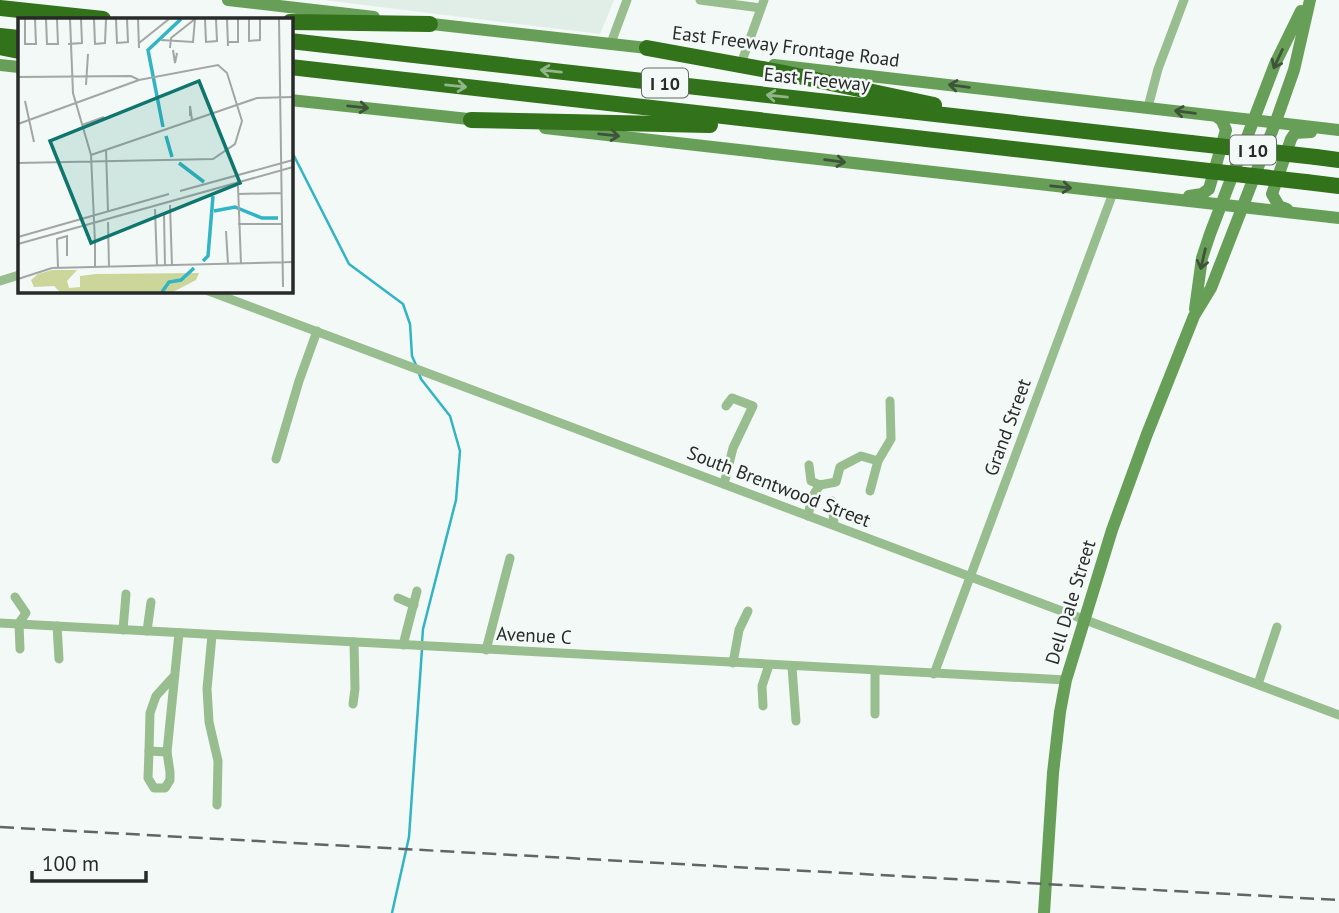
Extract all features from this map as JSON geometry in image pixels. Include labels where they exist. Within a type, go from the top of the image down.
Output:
[{"type":"highway","points":[[0,8],[94,18]]},
{"type":"highway","points":[[292,22],[430,24]]},
{"type":"highway","points":[[0,36],[18,38]]},
{"type":"highway","name":"East Freeway","points":[[292,41],[1339,160]]},
{"type":"highway","points":[[0,47],[18,51]]},
{"type":"highway","points":[[647,48],[1040,125]]},
{"type":"highway","name":"I 10","points":[[292,67],[1339,186]]},
{"type":"highway","points":[[471,120],[708,125],[752,121]]},
{"type":"main road","name":"East Freeway Frontage Road","points":[[228,0],[1276,121],[1339,132]]},
{"type":"main road","name":"Dell Dale Street","points":[[1194,316],[1202,258],[1275,64],[1309,0]]},
{"type":"main road","name":"Dell Dale Street","points":[[1044,913],[1053,773],[1066,680],[1112,530],[1194,316],[1211,288],[1276,121],[1294,70],[1309,0]]},
{"type":"main road","points":[[0,65],[18,67]]},
{"type":"main road","points":[[292,100],[1339,218]]},
{"type":"main road","points":[[1133,194],[1147,191],[1193,196],[1209,189],[1226,130],[1216,116]]},
{"type":"main road","points":[[1299,213],[1279,206],[1272,194],[1291,139],[1295,133],[1303,131],[1339,132]]},
{"type":"street","points":[[611,43],[627,0]]},
{"type":"street","points":[[700,0],[763,4],[742,61]]},
{"type":"street","points":[[1148,107],[1158,69],[1184,0]]},
{"type":"street","name":"Grand Street","points":[[934,674],[1113,192]]},
{"type":"street","points":[[0,281],[18,275]]},
{"type":"street","name":"South Brentwood Street","points":[[211,292],[1339,715]]},
{"type":"street","points":[[276,459],[317,331]]},
{"type":"street","points":[[724,484],[733,448],[753,406],[732,398],[726,405]]},
{"type":"street","points":[[870,491],[877,461],[891,439],[890,401]]},
{"type":"street","points":[[809,465],[811,481],[820,485],[836,482],[840,467],[860,456],[877,461]]},
{"type":"street","points":[[808,516],[812,497],[820,485]]},
{"type":"street","points":[[832,501],[834,525]]},
{"type":"street","points":[[486,650],[510,558]]},
{"type":"street","points":[[403,645],[417,591]]},
{"type":"street","points":[[123,630],[126,594]]},
{"type":"street","points":[[15,597],[26,613],[19,625],[20,649]]},
{"type":"street","points":[[398,598],[414,605]]},
{"type":"street","points":[[147,631],[151,602]]},
{"type":"street","points":[[733,663],[739,630],[748,611]]},
{"type":"street","name":"Avenue C","points":[[0,623],[1066,680]]},
{"type":"street","points":[[57,626],[59,659]]},
{"type":"street","points":[[1258,684],[1278,627]]},
{"type":"street","points":[[175,675],[156,696],[150,713],[150,783],[154,788],[165,788],[170,780],[167,752],[175,675],[179,633]]},
{"type":"street","points":[[212,635],[207,689],[209,722],[218,761],[217,805]]},
{"type":"street","points":[[352,704],[355,690],[354,642]]},
{"type":"street","points":[[763,706],[762,686],[769,665]]},
{"type":"street","points":[[792,667],[796,721]]},
{"type":"street","points":[[875,671],[875,714]]},
{"type":"street","points":[[149,751],[167,752]]},
{"type":"shaded area","points":[[324,0],[614,0],[600,34]]},
{"type":"waterway","points":[[292,152],[349,264],[403,304],[410,324],[412,356],[416,365]]},
{"type":"waterway","points":[[418,371],[421,379],[450,416],[460,451],[456,500],[423,629],[422,643]]},
{"type":"waterway","points":[[392,913],[409,837],[422,649]]},
{"type":"railway","points":[[0,827],[1339,900]]}]
